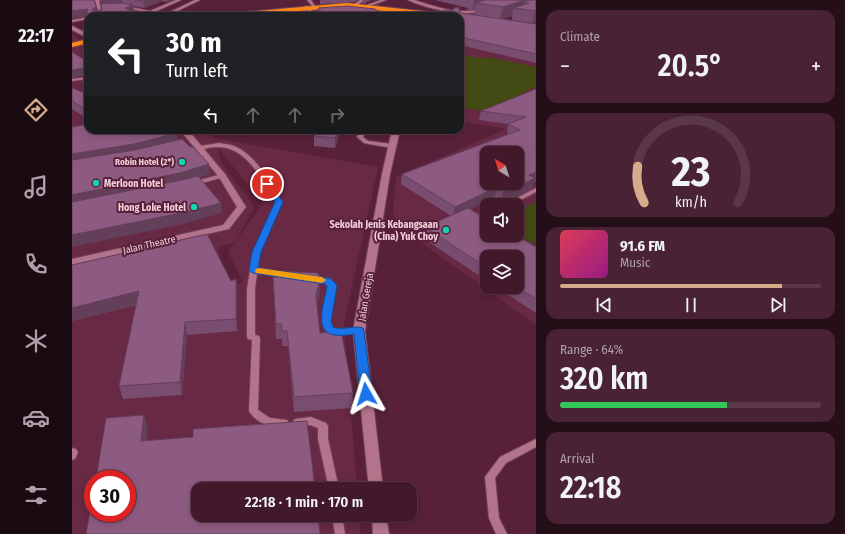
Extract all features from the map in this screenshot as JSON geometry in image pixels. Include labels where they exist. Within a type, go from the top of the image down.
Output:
[{"type":"highway","points":[[258,12],[315,6],[366,6],[416,12]]},
{"type":"highway","points":[[72,45],[84,43]]},
{"type":"street","points":[[72,28],[84,34]]},
{"type":"street","points":[[187,134],[194,145],[222,176]]},
{"type":"street","name":"Jalan Gereja","points":[[375,482],[359,331],[395,134]]},
{"type":"street","name":"Jalan Theatre","points":[[72,262],[226,227],[242,206],[222,176]]},
{"type":"street","points":[[380,522],[381,534]]},
{"type":"lane","points":[[97,0],[100,12]]},
{"type":"lane","points":[[123,6],[151,12],[178,0]]},
{"type":"lane","points":[[176,12],[198,0]]},
{"type":"lane","points":[[309,0],[315,6]]},
{"type":"lane","points":[[354,6],[362,0]]},
{"type":"lane","points":[[366,6],[384,0]]},
{"type":"lane","points":[[410,0],[460,12]]},
{"type":"lane","points":[[425,0],[457,12]]},
{"type":"lane","points":[[303,7],[307,12]]},
{"type":"lane","points":[[303,7],[310,12]]},
{"type":"lane","points":[[99,9],[107,8]]},
{"type":"lane","points":[[470,17],[485,9]]},
{"type":"lane","points":[[72,22],[84,19]]},
{"type":"lane","points":[[72,80],[84,78]]},
{"type":"lane","points":[[362,134],[360,138],[366,142],[392,146]]},
{"type":"lane","points":[[194,145],[228,146],[242,154],[253,162],[279,202],[257,252],[253,270],[251,288],[251,337],[256,338],[253,411],[262,420],[277,424],[311,421],[323,426],[323,439],[332,482]]},
{"type":"lane","points":[[190,185],[222,176]]},
{"type":"lane","points":[[520,198],[536,190]]},
{"type":"lane","points":[[253,270],[291,276]]},
{"type":"lane","points":[[306,278],[328,281],[332,286],[326,321],[329,329],[335,332],[359,331]]},
{"type":"lane","points":[[502,534],[494,518],[490,477],[502,460],[536,443]]},
{"type":"lane","points":[[338,522],[340,534]]},
{"type":"shaded area","name":"Sekolah Jenis Kebangsaan (Cina) Yuk Choy","points":[[536,32],[536,325],[493,294],[524,294],[524,250],[480,250],[480,285],[412,236],[398,224],[393,212],[396,177],[506,129],[464,122],[464,33]]},
{"type":"shaded area","points":[[72,34],[84,42],[84,134],[210,134],[214,138],[378,167],[344,324],[356,482],[191,482],[191,522],[359,522],[360,534],[72,534]],"holes":[[[217,147],[263,203],[228,252],[243,282],[227,287],[218,247],[234,243],[255,207],[222,164]]]},
{"type":"green space","points":[[464,54],[472,57],[492,58],[536,67],[536,86],[490,111],[464,108]]},
{"type":"green space","points":[[536,202],[536,245],[524,238],[524,208]]},
{"type":"building","points":[[72,0],[94,0],[96,6],[92,10],[102,10],[101,4],[122,3],[133,5],[125,8],[134,12],[87,12],[88,9],[72,11]]},
{"type":"building","points":[[485,0],[525,0],[503,7],[476,3]]},
{"type":"building","points":[[525,0],[536,0],[536,11],[514,8],[529,3]]},
{"type":"building","points":[[347,6],[375,9],[379,12],[322,12],[318,8]]},
{"type":"building","points":[[460,7],[458,8],[460,12],[439,12],[453,10],[454,8]]},
{"type":"building","points":[[464,13],[536,24],[536,54],[464,38]]},
{"type":"building","points":[[72,52],[84,60],[84,68],[72,70]]},
{"type":"building","points":[[72,88],[84,92],[84,108],[72,101]]},
{"type":"building","points":[[536,89],[536,172],[529,175],[535,178],[524,184],[524,146],[480,146],[480,190],[491,190],[455,207],[402,174],[520,130],[508,124],[526,117],[481,111]]},
{"type":"building","points":[[84,125],[84,134],[173,134],[134,144],[72,154],[72,127]]},
{"type":"building","points":[[315,134],[336,134],[335,138],[314,136]]},
{"type":"building","points":[[182,139],[189,146],[193,147],[209,164],[180,173],[72,195],[72,160],[135,150]]},
{"type":"building","points":[[198,176],[221,203],[181,213],[72,235],[72,202]]},
{"type":"building","points":[[468,208],[480,215],[480,242],[524,242],[524,240],[536,247],[536,299],[524,291],[524,250],[480,250],[480,263],[425,227]]},
{"type":"building","points":[[207,234],[231,281],[236,279],[236,319],[185,322],[180,382],[119,386],[139,291],[72,308],[72,265]]},
{"type":"building","points":[[278,271],[318,273],[320,279],[316,296],[320,333],[341,331],[353,393],[294,397],[287,331],[282,331],[282,324],[276,324],[273,277],[278,277]]},
{"type":"building","points":[[144,415],[141,441],[193,437],[193,429],[307,421],[314,482],[191,482],[191,522],[319,522],[320,534],[86,534],[88,522],[136,522],[136,470],[97,470],[106,418]]},
{"type":"slow traffic","points":[[259,271],[322,280]]},
{"type":"place","name":"Robin Hotel (2*)","points":[[182,162]]},
{"type":"place","name":"Merloon Hotel","points":[[96,183]]},
{"type":"place","name":"Hong Loke Hotel","points":[[194,207]]},
{"type":"place","name":"Sekolah Jenis Kebangsaan (Cina) Yuk Choy","points":[[446,230]]},
{"type":"route","points":[[267,184],[279,202],[257,252],[253,270],[328,281],[332,286],[326,321],[329,329],[335,332],[359,331],[366,394]]}]
